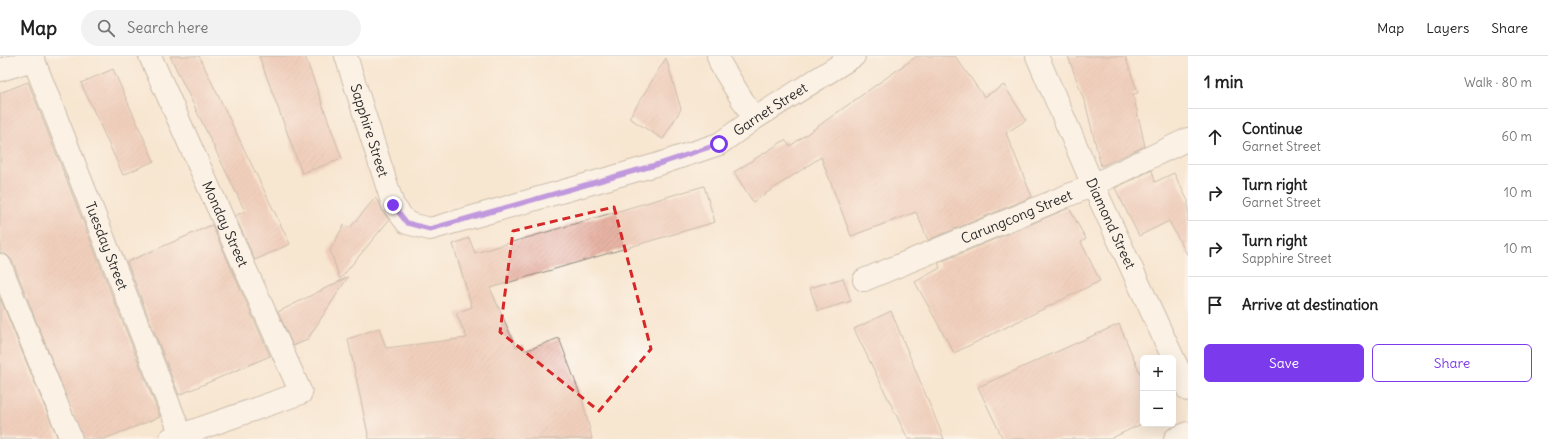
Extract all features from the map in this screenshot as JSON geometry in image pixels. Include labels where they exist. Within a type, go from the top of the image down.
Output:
[{"type":"street","name":"Monday Street","points":[[150,56],[301,393],[221,431]]},
{"type":"street","name":"Sapphire Street","points":[[346,56],[393,205],[407,223]]},
{"type":"street","name":"Garnet Street","points":[[407,223],[430,229],[659,164],[719,144],[754,119],[854,56]]},
{"type":"street","name":"Diamond Street","points":[[1037,56],[1093,185],[1188,390]]},
{"type":"street","points":[[0,70],[32,58]]},
{"type":"street","name":"Tuesday Street","points":[[32,58],[175,437]]},
{"type":"street","points":[[722,59],[754,119]]},
{"type":"street","name":"Carungcong Street","points":[[864,280],[1093,185],[1188,139]]},
{"type":"street","points":[[0,265],[71,439]]},
{"type":"street","points":[[175,437],[221,431]]},
{"type":"street","points":[[1175,439],[1188,433]]},
{"type":"highlighted area","points":[[614,207],[651,349],[599,411],[500,332],[513,231]]},
{"type":"building","points":[[170,56],[199,56],[290,244],[255,260],[235,216],[245,211]]},
{"type":"building","points":[[259,56],[305,56],[342,159],[302,173]]},
{"type":"building","points":[[917,56],[955,56],[984,97],[1004,85],[1026,120],[1006,133],[1032,197],[928,240],[916,212],[851,236],[821,157],[753,202],[734,172],[785,140],[790,146]]},
{"type":"building","points":[[1068,56],[1125,56],[1138,93],[1133,94],[1145,146],[1101,166],[1086,106]]},
{"type":"building","points":[[666,58],[681,109],[663,139],[629,118]]},
{"type":"building","points":[[113,69],[154,161],[123,175],[81,83]]},
{"type":"building","points":[[28,82],[160,417],[104,439],[83,439],[12,260],[7,255],[0,253],[0,93]]},
{"type":"building","points":[[1152,170],[1155,182],[1174,173],[1188,201],[1188,256],[1169,221],[1139,236],[1115,188]]},
{"type":"building","points":[[704,186],[715,222],[490,288],[516,347],[523,345],[525,351],[559,338],[583,402],[592,439],[369,439],[348,339],[379,328],[386,348],[467,338],[456,313],[472,307],[453,244],[469,238],[475,253]]},
{"type":"building","points":[[375,198],[379,202],[383,212],[389,220],[340,279],[330,250],[344,225],[350,228]]},
{"type":"building","points":[[1069,208],[1086,239],[1081,242],[1100,281],[954,353],[915,282],[940,268],[938,263]]},
{"type":"building","points":[[212,225],[270,356],[179,395],[127,262]]},
{"type":"building","points":[[348,277],[307,340],[293,346],[278,312]]},
{"type":"building","points":[[843,278],[851,301],[818,311],[810,288]]},
{"type":"building","points":[[0,298],[58,439],[0,439]]},
{"type":"building","points":[[891,311],[944,439],[908,439],[854,329]]},
{"type":"building","points":[[1119,324],[1140,373],[1140,424],[1110,439],[1003,439],[978,387]]},
{"type":"route","points":[[393,205],[407,223],[430,229],[659,164],[719,144]]}]
